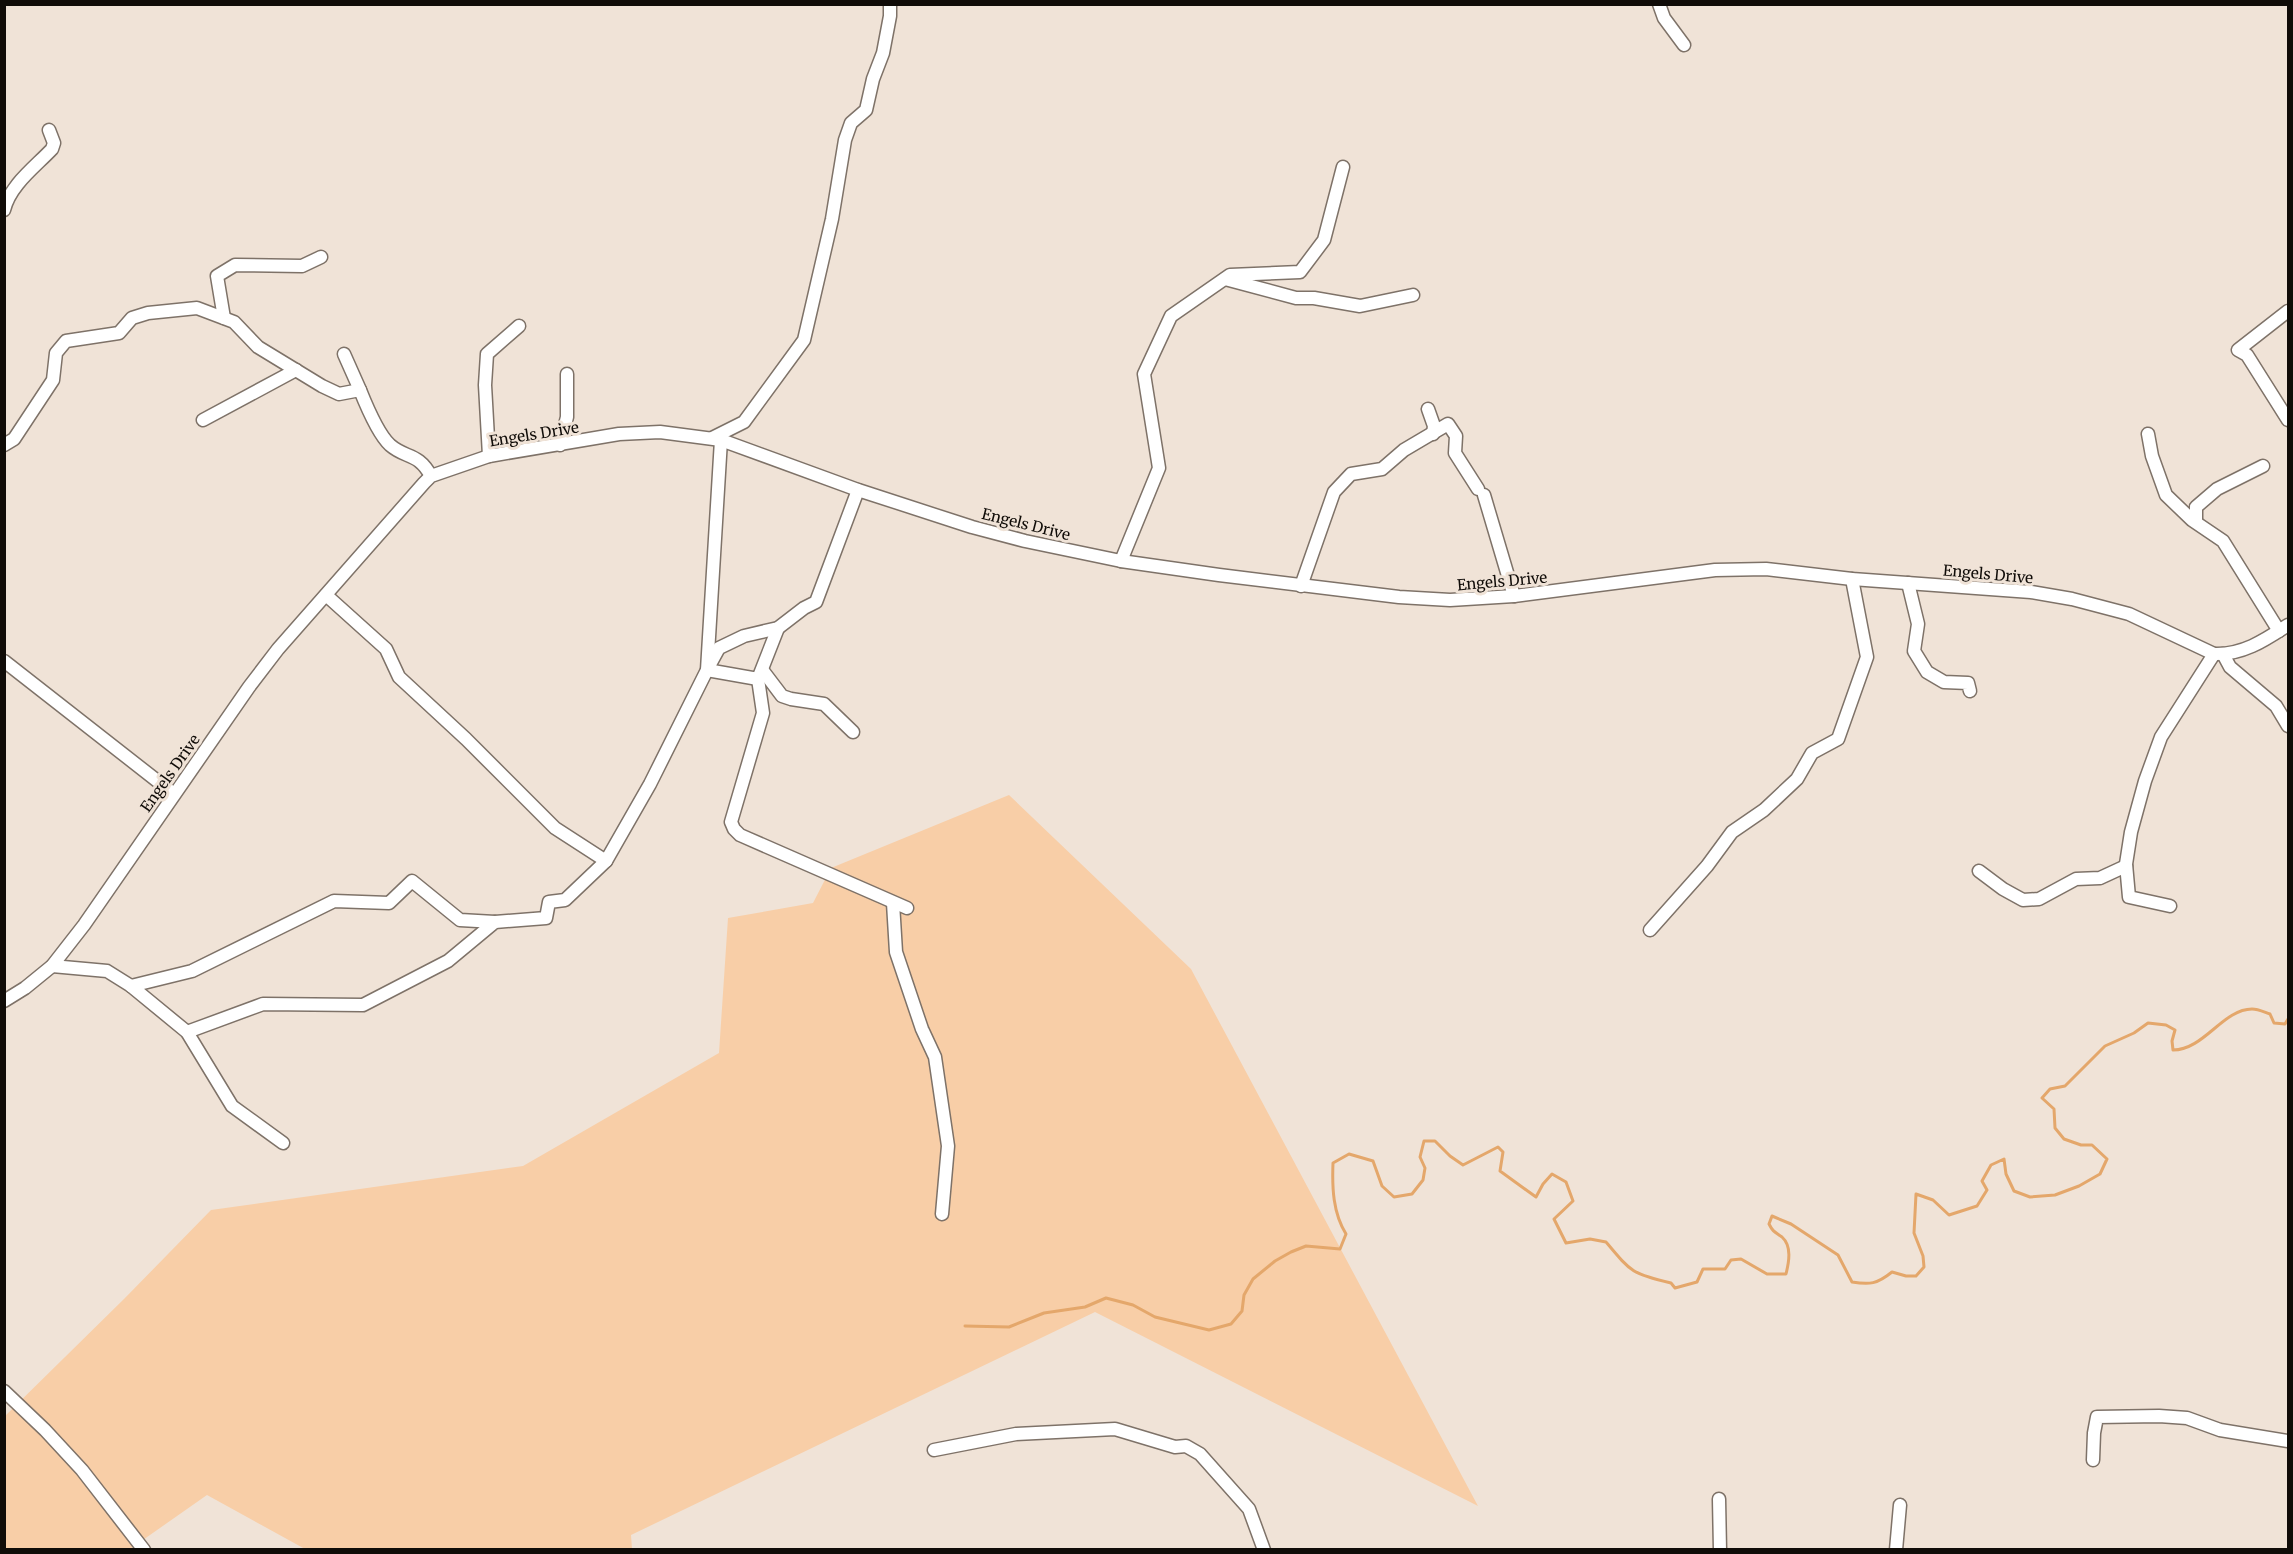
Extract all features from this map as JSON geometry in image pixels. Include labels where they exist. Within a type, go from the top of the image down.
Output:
[{"type":"street","points":[[707,670],[716,439],[744,422],[804,340],[832,219],[845,140],[851,123],[866,110],[873,79],[883,52],[890,4]]},
{"type":"street","points":[[1659,4],[1664,18],[1684,45]]},
{"type":"street","points":[[4,210],[16,186],[52,149],[54,142],[49,130]]},
{"type":"street","points":[[1121,561],[1159,468],[1143,374],[1171,316],[1230,275],[1300,272],[1324,240],[1343,167]]},
{"type":"street","points":[[224,318],[217,276],[235,266],[272,267],[285,264],[302,266],[321,256]]},
{"type":"street","points":[[1224,279],[1296,298],[1314,298],[1360,306],[1413,295]]},
{"type":"street","points":[[4,445],[14,439],[53,380],[56,353],[66,340],[119,333],[132,318],[148,313],[197,308],[234,322],[258,347],[339,394],[360,390]]},
{"type":"street","points":[[2289,311],[2238,350],[2247,355],[2289,420]]},
{"type":"street","points":[[489,456],[485,385],[487,354],[519,326]]},
{"type":"street","points":[[344,354],[368,411],[390,445],[416,457],[426,466],[431,476]]},
{"type":"street","points":[[202,420],[296,370]]},
{"type":"street","points":[[560,446],[567,417],[567,374]]},
{"type":"street","points":[[1428,409],[1434,426],[1433,434]]},
{"type":"street","points":[[1301,586],[1334,492],[1351,474],[1382,469],[1404,450],[1448,424],[1456,436],[1455,453],[1481,492],[1496,530],[1514,596]]},
{"type":"street","name":"Engels Drive","points":[[4,1001],[25,988],[52,966],[84,925],[249,687],[431,476],[489,456],[560,446],[619,434],[660,432],[716,439],[858,490],[972,527],[1025,541],[1121,561],[1301,586],[1450,600],[1514,596],[1715,570],[1766,569],[1852,579],[2031,592],[2072,599],[2129,614],[2218,654]]},
{"type":"street","points":[[2148,435],[2152,456],[2166,495],[2196,522],[2223,541],[2284,628],[2264,641],[2243,650],[2218,654],[2161,737],[2131,832],[2126,866],[2129,897],[2170,906]]},
{"type":"street","points":[[2196,522],[2196,507],[2217,489],[2263,466]]},
{"type":"street","points":[[131,986],[192,971],[334,901],[389,903],[412,881],[460,920],[495,922],[546,918],[549,902],[565,900],[606,861],[650,784],[719,648],[744,636],[778,628],[804,608],[816,602],[858,490]]},
{"type":"street","points":[[1650,930],[1707,866],[1732,832],[1764,810],[1797,779],[1812,753],[1838,739],[1867,657],[1852,579]]},
{"type":"street","points":[[1908,583],[1918,624],[1914,651],[1927,672],[1944,682],[1968,683],[1970,691]]},
{"type":"street","points":[[326,595],[386,649],[399,677],[466,739],[555,828],[606,861]]},
{"type":"street","points":[[778,628],[761,675],[763,713],[731,822],[734,829],[740,835],[907,908]]},
{"type":"street","points":[[2218,654],[2230,668],[2276,706],[2289,726]]},
{"type":"street","points":[[4,661],[174,794]]},
{"type":"street","points":[[707,670],[761,675],[782,696],[824,704],[854,732]]},
{"type":"street","points":[[1979,871],[2003,889],[2023,900],[2039,899],[2076,879],[2100,878],[2126,866]]},
{"type":"street","points":[[893,903],[896,952],[922,1029],[935,1057],[948,1146],[942,1214]]},
{"type":"street","points":[[187,1032],[263,1004],[363,1005],[448,961],[495,922]]},
{"type":"street","points":[[52,966],[107,971],[131,986],[187,1032],[232,1106],[284,1143]]},
{"type":"street","points":[[4,1391],[82,1470],[144,1550]]},
{"type":"street","points":[[2093,1460],[2097,1417],[2187,1418],[2220,1430],[2289,1441]]},
{"type":"street","points":[[934,1450],[1016,1434],[1115,1429],[1175,1447],[1186,1446],[1200,1454],[1249,1509],[1264,1550]]},
{"type":"street","points":[[1719,1499],[1720,1550]]},
{"type":"street","points":[[1896,1550],[1900,1505]]},
{"type":"shaded area","points":[[1009,795],[1191,969],[1478,1506],[1095,1312],[631,1535],[632,1549],[305,1549],[207,1495],[130,1549],[5,1550],[5,1416],[211,1210],[523,1166],[719,1053],[728,918],[813,903],[831,868]]},
{"type":"waterway","points":[[965,1326],[1009,1327],[1044,1313],[1085,1307],[1106,1298],[1133,1305],[1155,1317],[1209,1330],[1231,1324],[1242,1311],[1244,1295],[1253,1279],[1275,1261],[1306,1246],[1340,1249],[1346,1234],[1338,1218],[1334,1200],[1333,1163],[1349,1154],[1373,1161],[1382,1186],[1394,1197],[1412,1194],[1423,1180],[1425,1168],[1420,1157],[1424,1141],[1435,1141],[1463,1165],[1498,1147],[1503,1152],[1500,1171],[1536,1197],[1552,1174],[1566,1182],[1573,1201],[1554,1219],[1566,1243],[1590,1239],[1606,1242],[1627,1266],[1640,1274],[1671,1283],[1675,1288],[1697,1282],[1703,1269],[1725,1269],[1731,1260],[1741,1259],[1767,1274],[1786,1274],[1788,1249],[1782,1237],[1769,1224],[1772,1216],[1791,1224],[1838,1255],[1852,1282],[1873,1283],[1892,1272],[1916,1276],[1924,1267],[1923,1256],[1914,1233],[1916,1194],[1933,1200],[1949,1215],[1977,1206],[1987,1190],[1982,1181],[1991,1165],[2004,1159],[2006,1174],[2014,1191],[2030,1197],[2055,1195],[2079,1186],[2100,1174],[2107,1159],[2092,1145],[2081,1145],[2064,1139],[2055,1128],[2054,1109],[2042,1098],[2050,1089],[2065,1086],[2105,1046],[2134,1033],[2148,1023],[2166,1025],[2175,1030],[2172,1041],[2173,1050],[2194,1044],[2232,1015],[2242,1011],[2254,1009],[2270,1014],[2274,1023],[2285,1024],[2288,1019]]}]
